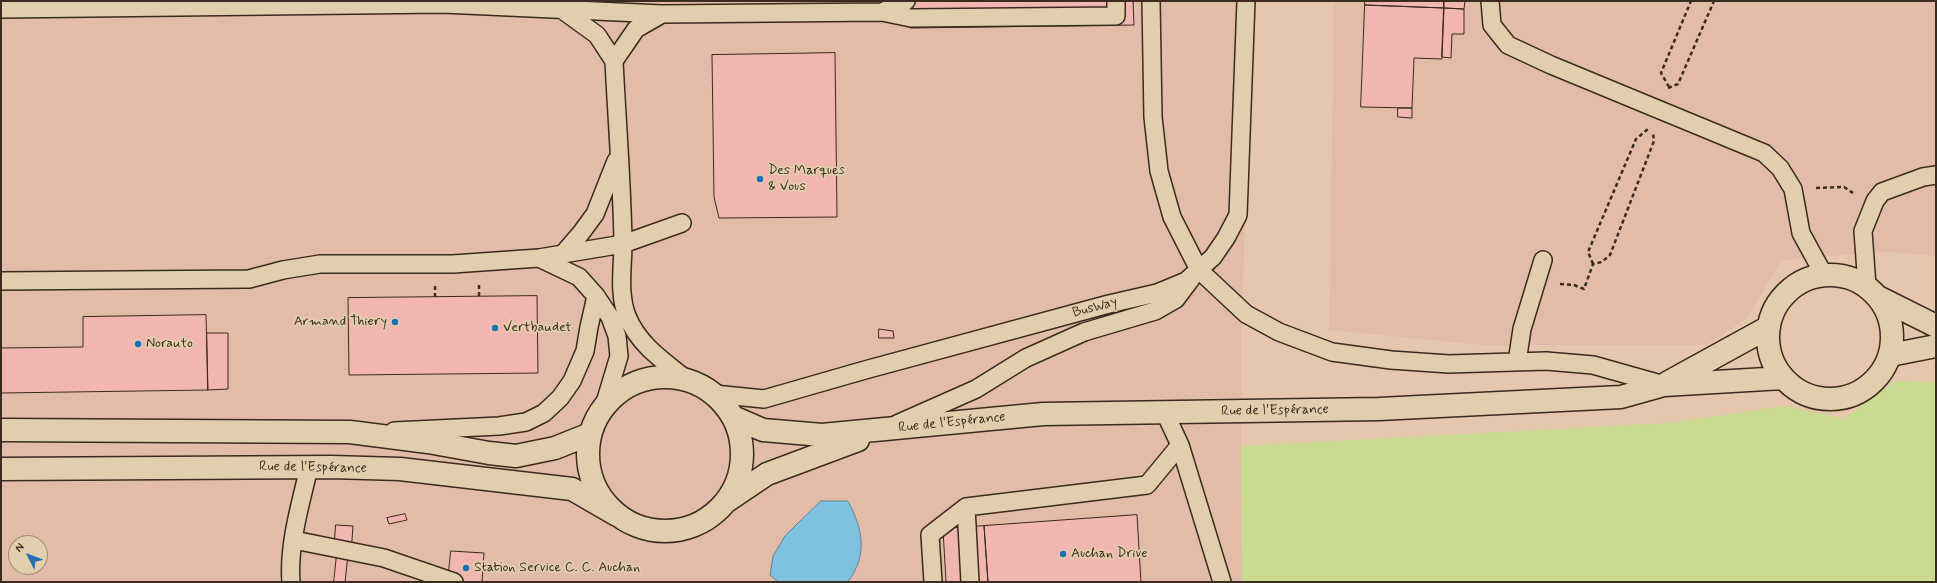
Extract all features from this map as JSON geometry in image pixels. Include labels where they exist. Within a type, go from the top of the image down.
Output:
[{"type":"street","points":[[1873,292],[1890,319],[1892,337],[1890,355],[1882,372],[1869,386],[1853,395],[1846,397],[1834,399],[1815,398],[1798,390],[1783,378],[1773,363],[1768,345],[1769,327],[1776,307],[1788,292],[1805,280],[1824,275],[1839,275],[1854,279],[1873,292],[1936,326]]},
{"type":"street","name":"Rue de l'Espérance","points":[[1664,385],[1769,327]]},
{"type":"street","points":[[1890,355],[1936,346]]},
{"type":"street","points":[[617,515],[597,493],[588,464],[590,434],[604,406],[627,386],[656,377],[686,379],[714,394],[733,417],[742,446],[739,475],[726,502]]},
{"type":"street","name":"Rue de l'Espérance","points":[[733,417],[763,430],[822,435],[1043,414],[1379,409],[1621,397],[1664,385],[1783,378]]},
{"type":"street","points":[[1,430],[350,432],[428,442],[489,453],[516,456],[555,448],[590,434]]},
{"type":"street","name":"Rue de l'Espérance","points":[[1,469],[309,467],[400,469],[572,489],[617,515],[651,531],[678,531],[703,522],[726,502],[767,474],[885,430]]},
{"type":"lane","points":[[882,12],[906,1]]},
{"type":"lane","points":[[1,9],[443,4],[662,14],[882,12],[911,18],[1116,16],[1116,1]]},
{"type":"lane","points":[[1151,1],[1152,117],[1159,171],[1172,218],[1199,270],[1246,314],[1279,332],[1332,352],[1391,360],[1427,362],[1546,361],[1593,366],[1664,385]]},
{"type":"lane","name":"BusWay","points":[[714,394],[764,400],[865,370],[1109,304],[1157,293],[1186,282],[1217,251],[1226,238],[1238,215],[1246,1]]},
{"type":"lane","points":[[1490,1],[1492,24],[1508,45],[1764,153],[1780,168],[1793,189],[1801,234],[1824,275]]},
{"type":"lane","points":[[561,9],[597,35],[614,61],[623,244],[622,287],[626,314],[637,335],[655,355],[686,379]]},
{"type":"lane","points":[[614,61],[636,29],[662,14]]},
{"type":"lane","points":[[562,255],[595,214],[619,152]]},
{"type":"lane","points":[[1873,292],[1864,231],[1875,201],[1882,192],[1923,177],[1936,175]]},
{"type":"lane","points":[[1,281],[249,279],[283,270],[320,264],[453,264],[539,258],[623,244],[682,223]]},
{"type":"lane","points":[[539,258],[579,277],[596,296],[610,317],[617,336],[619,356],[604,406]]},
{"type":"lane","points":[[1516,362],[1522,329],[1543,260]]},
{"type":"lane","points":[[885,430],[976,389],[1026,358],[1084,332],[1155,311],[1176,299],[1199,270]]},
{"type":"lane","points":[[350,432],[499,426],[526,422],[544,413],[560,398],[572,381],[586,352],[589,327],[596,296]]},
{"type":"lane","points":[[1165,413],[1180,445],[1222,582]]},
{"type":"lane","points":[[933,582],[930,535],[966,507],[1146,485],[1180,445]]},
{"type":"lane","points":[[291,582],[290,573],[294,540],[309,467]]},
{"type":"lane","points":[[966,507],[970,582]]},
{"type":"lane","points":[[294,540],[384,558],[454,582]]},
{"type":"path","points":[[1669,87],[1661,73],[1690,1]]},
{"type":"path","points":[[1669,87],[1678,84],[1714,1]]},
{"type":"path","points":[[1660,110],[1669,87]]},
{"type":"path","points":[[1531,298],[1542,301],[1547,291],[1556,284],[1574,285],[1584,289],[1593,264],[1588,252],[1636,139],[1651,126],[1654,141],[1610,255],[1602,262],[1593,264]]},
{"type":"path","points":[[1793,189],[1844,187],[1854,193],[1875,201]]},
{"type":"shaded area","points":[[1,1],[1252,1],[1241,351],[1242,582],[1,582]]},
{"type":"shaded area","points":[[1334,1],[1936,1],[1936,256],[1887,252],[1782,260],[1746,319],[1707,345],[1481,345],[1329,330]]},
{"type":"green space","points":[[1896,381],[1936,382],[1936,582],[1242,582],[1241,446],[1669,423],[1785,406],[1844,419]]},
{"type":"water","points":[[821,501],[848,501],[857,522],[861,542],[859,562],[854,572],[848,582],[778,582],[770,575],[773,556],[785,536]]},
{"type":"building","points":[[910,1],[1133,1],[1134,25],[911,28]]},
{"type":"building","points":[[1365,1],[1444,1],[1444,8],[1365,5]]},
{"type":"building","points":[[1444,1],[1465,1],[1464,9],[1444,8]]},
{"type":"building","points":[[1365,5],[1444,8],[1442,59],[1414,58],[1412,108],[1361,107]]},
{"type":"building","points":[[1444,8],[1464,9],[1464,34],[1452,34],[1451,58],[1442,57]]},
{"type":"building","points":[[835,53],[837,217],[719,218],[714,197],[712,55]]},
{"type":"building","points":[[1398,108],[1412,108],[1412,118],[1398,117]]},
{"type":"building","points":[[537,296],[538,373],[349,375],[348,298]]},
{"type":"building","points":[[206,315],[208,390],[1,393],[1,348],[83,347],[83,317]]},
{"type":"building","points":[[879,329],[893,331],[894,338],[879,338]]},
{"type":"building","points":[[207,333],[228,333],[228,389],[208,390]]},
{"type":"building","points":[[405,514],[407,520],[389,524],[387,518]]},
{"type":"building","name":"Auchan Drive","points":[[1137,515],[1141,582],[988,582],[984,526]]},
{"type":"building","points":[[336,525],[353,526],[351,554],[334,552]]},
{"type":"building","points":[[984,526],[988,582],[946,582],[943,529]]},
{"type":"building","name":"Station Service C. C. Auchan","points":[[451,551],[484,553],[482,582],[448,582]]},
{"type":"building","points":[[337,554],[348,555],[345,582],[334,582]]},
{"type":"place","name":"Des Marques & Vous","points":[[760,179]]},
{"type":"place","name":"Armand Thiery","points":[[395,322]]},
{"type":"place","name":"Vertbaudet","points":[[495,328]]},
{"type":"place","name":"Norauto","points":[[138,344]]},
{"type":"place","name":"Auchan Drive","points":[[1063,554]]},
{"type":"place","name":"Station Service C. C. Auchan","points":[[466,568]]}]
